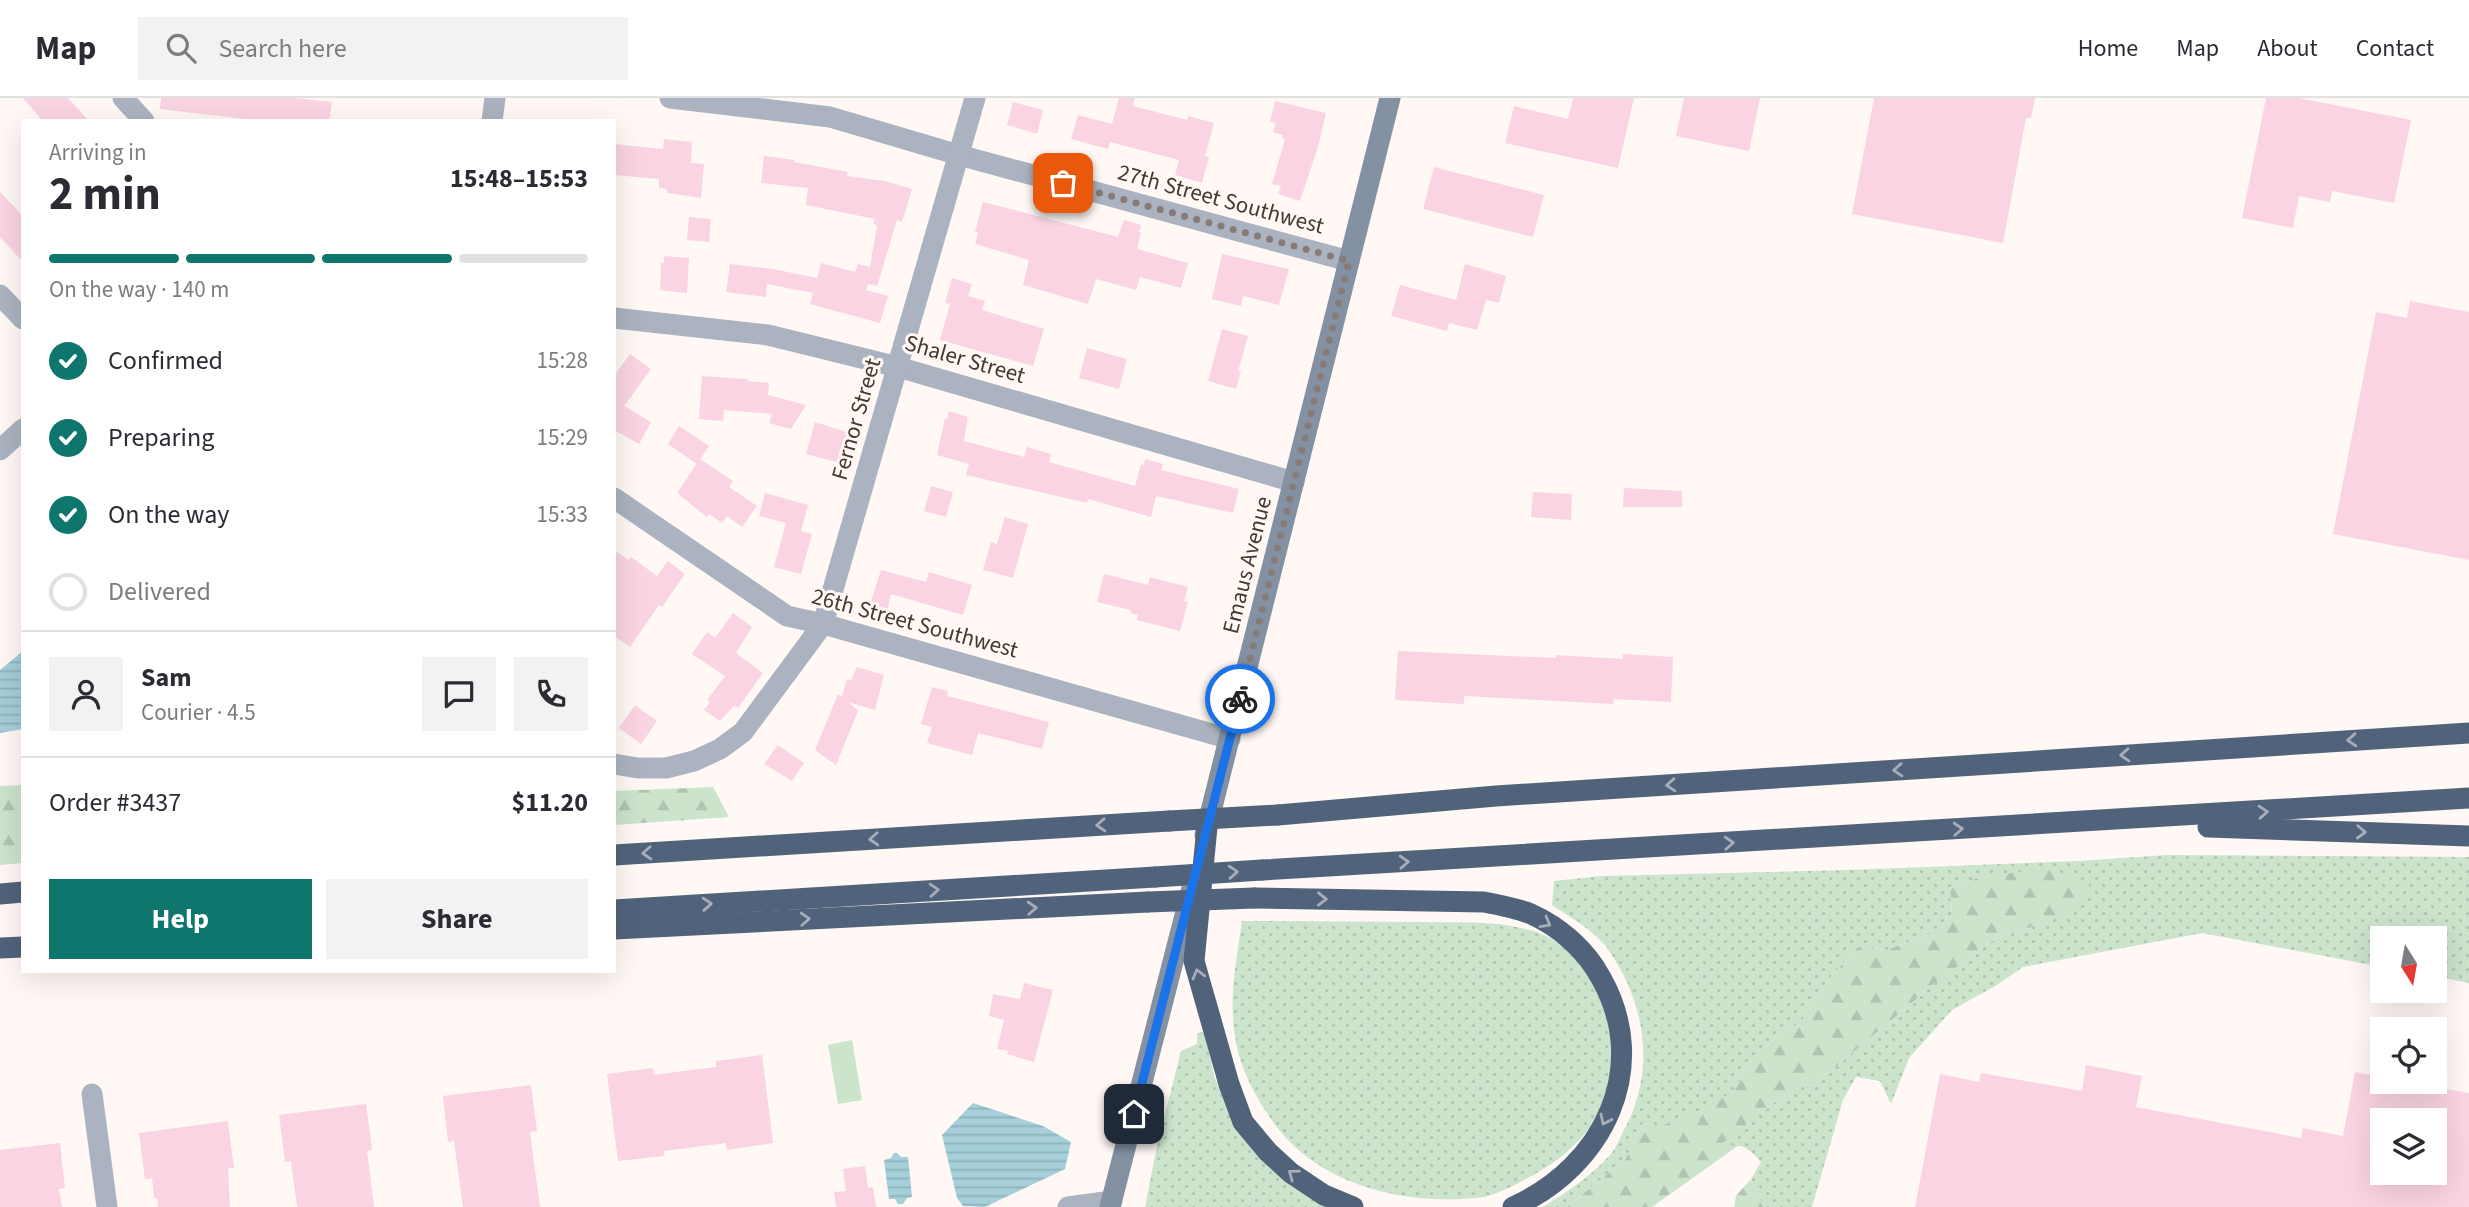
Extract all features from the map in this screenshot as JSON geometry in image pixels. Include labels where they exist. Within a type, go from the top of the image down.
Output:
[{"type":"highway","points":[[2403,737],[2469,725]]},
{"type":"highway","points":[[616,855],[1278,815],[1496,796],[2469,733]]},
{"type":"highway","points":[[616,910],[2469,798]]},
{"type":"highway","points":[[2073,823],[2469,836]]},
{"type":"highway","points":[[1207,827],[1194,961],[1229,1084],[1243,1122],[1268,1152],[1291,1173],[1324,1195],[1353,1207]]},
{"type":"highway","points":[[0,894],[21,892]]},
{"type":"highway","points":[[616,929],[1254,898],[1484,902],[1510,907],[1553,927],[1574,943],[1595,967],[1608,990],[1622,1041],[1622,1067],[1617,1092],[1606,1121],[1590,1147],[1570,1170],[1546,1190],[1513,1207]]},
{"type":"highway","points":[[0,949],[21,949]]},
{"type":"main road","name":"Emaus Avenue","points":[[1111,1204],[1390,98]]},
{"type":"street","points":[[123,98],[143,119]]},
{"type":"street","points":[[492,119],[495,98]]},
{"type":"street","name":"27th Street Southwest","points":[[670,98],[830,117],[959,155],[1349,261]]},
{"type":"street","name":"Fernor Street","points":[[616,764],[666,768],[694,761],[720,750],[743,732],[823,624],[975,98]]},
{"type":"street","points":[[0,295],[21,317]]},
{"type":"street","name":"Shaler Street","points":[[616,318],[768,335],[898,367],[1294,482]]},
{"type":"street","points":[[0,450],[21,431]]},
{"type":"street","name":"26th Street Southwest","points":[[616,499],[787,616],[1230,738]]},
{"type":"street","points":[[92,1094],[107,1207]]},
{"type":"street","points":[[1068,1207],[1111,1204]]},
{"type":"green space","points":[[21,785],[21,863],[0,865],[0,786]]},
{"type":"green space","points":[[713,787],[729,817],[616,825],[616,791]]},
{"type":"green space","points":[[2168,855],[2469,857],[2469,983],[2447,979],[2447,926],[2370,926],[2370,965],[2202,933],[2023,967],[1952,1010],[1909,1058],[1891,1104],[1880,1081],[1856,1077],[1843,1100],[1812,1207],[1764,1207],[1751,1179],[1761,1162],[1742,1147],[1717,1147],[1780,1098],[1831,1071],[1934,984],[1996,938],[2051,921],[1980,877],[1950,888],[1952,915],[1929,934],[1887,950],[1858,947],[1833,974],[1802,1021],[1757,1051],[1733,1092],[1697,1113],[1661,1127],[1643,1123],[1625,1160],[1567,1207],[1543,1207],[1587,1177],[1612,1153],[1633,1111],[1643,1067],[1640,1023],[1626,980],[1603,943],[1552,905],[1554,881],[1601,876],[2078,861]]},
{"type":"green space","points":[[2044,869],[2083,880],[2094,891],[2086,900],[2051,921],[1996,938],[1934,984],[1831,1071],[1780,1098],[1719,1146],[1739,1145],[1652,1207],[1567,1207],[1625,1160],[1643,1123],[1661,1126],[1697,1112],[1733,1092],[1757,1051],[1802,1021],[1833,974],[1858,947],[1887,950],[1929,934],[1952,915],[1950,888],[1980,877]]},
{"type":"green space","points":[[1242,921],[1489,923],[1530,930],[1547,937],[1565,947],[1586,968],[1607,1016],[1612,1035],[1613,1063],[1610,1082],[1600,1110],[1585,1134],[1553,1163],[1500,1192],[1485,1197],[1423,1198],[1392,1194],[1362,1186],[1334,1174],[1309,1158],[1286,1138],[1262,1105],[1244,1070],[1236,1042],[1233,1010]]},
{"type":"green space","points":[[1205,1032],[1214,1076],[1228,1105],[1298,1188],[1325,1207],[1145,1207],[1181,1051],[1197,1044],[1197,1033]]},
{"type":"green space","points":[[852,1040],[862,1100],[838,1104],[828,1045]]},
{"type":"green space","points":[[1751,1179],[1764,1207],[1734,1207],[1736,1196]]},
{"type":"water","points":[[21,653],[21,729],[0,733],[0,670]]},
{"type":"water","points":[[973,1103],[1043,1126],[1071,1142],[1065,1169],[985,1207],[963,1206],[957,1198],[942,1135]]},
{"type":"water","points":[[894,1153],[908,1157],[912,1197],[907,1198],[903,1204],[889,1199],[884,1160],[891,1158]]},
{"type":"building","points":[[23,98],[68,98],[87,119],[41,119]]},
{"type":"building","points":[[161,98],[294,98],[332,102],[329,119],[245,119],[160,109]]},
{"type":"building","points":[[1119,98],[1135,98],[1133,106],[1187,120],[1188,116],[1214,123],[1205,156],[1209,157],[1202,183],[1175,175],[1179,160],[1110,142],[1108,149],[1071,139],[1078,115],[1112,124]]},
{"type":"building","points":[[1573,98],[1634,98],[1618,168],[1505,143],[1514,106],[1568,119]]},
{"type":"building","points":[[1684,98],[1760,98],[1749,151],[1676,136]]},
{"type":"building","points":[[1874,98],[2035,98],[2031,118],[2026,118],[2003,243],[1852,214]]},
{"type":"building","points":[[2266,98],[2299,98],[2411,120],[2394,203],[2332,191],[2330,202],[2299,196],[2293,228],[2242,218]]},
{"type":"building","points":[[1275,101],[1326,113],[1300,201],[1278,194],[1281,186],[1272,184],[1285,139],[1282,139],[1283,135],[1273,132],[1276,123],[1270,122]]},
{"type":"building","points":[[1013,102],[1043,110],[1037,134],[1007,125]]},
{"type":"building","points":[[664,139],[692,142],[691,163],[704,164],[701,198],[667,193],[667,189],[659,188],[659,179],[616,175],[616,144],[663,149]]},
{"type":"building","points":[[764,156],[848,172],[847,176],[885,181],[912,189],[902,222],[897,220],[877,286],[868,284],[866,290],[888,296],[880,323],[810,304],[813,293],[767,284],[766,297],[726,292],[730,264],[817,278],[821,263],[855,272],[858,264],[870,267],[877,225],[873,224],[875,219],[806,205],[808,188],[761,183]]},
{"type":"building","points":[[1434,167],[1544,195],[1533,237],[1423,209]]},
{"type":"building","points":[[0,192],[21,214],[21,260],[0,237]]},
{"type":"building","points":[[983,202],[1118,237],[1124,220],[1141,225],[1137,249],[1188,263],[1181,288],[1140,277],[1136,290],[1096,279],[1088,304],[1023,285],[1029,260],[975,244],[978,232],[975,232]]},
{"type":"building","points":[[689,217],[711,219],[709,242],[687,240]]},
{"type":"building","points":[[1222,254],[1289,269],[1279,305],[1243,296],[1241,306],[1212,299]]},
{"type":"building","points":[[664,256],[689,258],[687,293],[660,290],[661,263],[664,263]]},
{"type":"building","points":[[1465,264],[1506,276],[1499,303],[1486,300],[1477,330],[1449,323],[1447,331],[1391,316],[1400,285],[1456,300]]},
{"type":"building","points":[[952,278],[972,284],[968,296],[985,301],[982,310],[1044,329],[1033,366],[940,340],[950,304],[945,303]]},
{"type":"building","points":[[2410,301],[2469,312],[2469,560],[2333,534],[2376,312],[2407,318]]},
{"type":"building","points":[[1222,329],[1248,336],[1236,389],[1208,381]]},
{"type":"building","points":[[1087,348],[1127,359],[1119,389],[1079,378]]},
{"type":"building","points":[[630,354],[651,369],[624,406],[651,422],[639,444],[616,431],[616,373]]},
{"type":"building","points":[[702,376],[769,383],[768,395],[806,405],[791,429],[769,423],[772,414],[724,410],[723,421],[699,419]]},
{"type":"building","points":[[949,411],[968,417],[964,441],[1024,457],[1027,447],[1051,454],[1049,462],[1135,486],[1145,459],[1163,464],[1161,470],[1239,489],[1233,513],[1156,496],[1151,517],[1088,499],[1087,503],[966,475],[969,464],[937,455]]},
{"type":"building","points":[[815,422],[859,436],[852,462],[845,461],[844,464],[806,454]]},
{"type":"building","points":[[679,426],[709,446],[697,464],[668,444]]},
{"type":"building","points":[[700,459],[733,481],[729,487],[757,506],[742,527],[727,516],[722,523],[709,514],[707,517],[677,493]]},
{"type":"building","points":[[931,486],[953,492],[946,517],[924,511]]},
{"type":"building","points":[[1624,488],[1682,491],[1682,507],[1623,507]]},
{"type":"building","points":[[1533,492],[1572,494],[1571,520],[1531,517]]},
{"type":"building","points":[[765,493],[808,505],[801,531],[812,534],[801,574],[774,567],[786,523],[759,516]]},
{"type":"building","points":[[1005,517],[1028,524],[1013,578],[983,570],[991,542],[997,544]]},
{"type":"building","points":[[616,551],[629,560],[631,557],[657,576],[668,561],[685,574],[662,607],[659,605],[630,647],[616,637]]},
{"type":"building","points":[[881,570],[926,582],[929,572],[972,585],[963,615],[891,594],[887,612],[869,607]]},
{"type":"building","points":[[1104,574],[1148,585],[1150,577],[1188,587],[1184,601],[1188,602],[1180,631],[1137,620],[1138,615],[1131,613],[1131,610],[1097,602]]},
{"type":"building","points":[[733,613],[752,627],[736,653],[763,673],[738,708],[734,706],[720,721],[704,710],[710,702],[707,700],[725,676],[692,654],[707,632],[715,638]]},
{"type":"building","points":[[1398,651],[1556,658],[1556,655],[1623,659],[1623,654],[1673,657],[1671,702],[1614,699],[1613,704],[1464,696],[1464,704],[1395,700]]},
{"type":"building","points":[[857,667],[884,675],[875,710],[848,702],[858,711],[836,765],[815,750],[838,694],[842,697],[847,679],[851,680]]},
{"type":"building","points":[[932,687],[948,691],[947,696],[1049,722],[1042,749],[978,733],[972,755],[927,743],[932,727],[921,724]]},
{"type":"building","points":[[635,705],[657,721],[641,744],[619,728]]},
{"type":"building","points":[[778,745],[804,763],[792,781],[764,764]]},
{"type":"building","points":[[1024,983],[1053,990],[1034,1062],[997,1049],[1004,1020],[989,1016],[993,994],[1020,999]]},
{"type":"building","points":[[762,1055],[773,1143],[727,1150],[726,1143],[664,1151],[664,1156],[618,1161],[607,1074],[653,1068],[654,1075],[716,1067],[716,1061]]},
{"type":"building","points":[[2086,1065],[2142,1076],[2136,1107],[2301,1138],[2303,1128],[2343,1136],[2355,1072],[2370,1075],[2370,1094],[2447,1094],[2447,1089],[2469,1093],[2469,1207],[1915,1207],[1940,1074],[1979,1082],[1981,1073],[2082,1091]]},
{"type":"building","points":[[531,1085],[537,1131],[530,1132],[540,1207],[463,1207],[454,1141],[448,1142],[443,1096]]},
{"type":"building","points":[[366,1104],[372,1150],[367,1151],[374,1207],[297,1207],[291,1161],[285,1162],[279,1115]]},
{"type":"building","points":[[228,1121],[234,1168],[228,1168],[230,1207],[158,1207],[152,1178],[145,1179],[139,1133]]},
{"type":"building","points":[[60,1143],[65,1188],[59,1189],[62,1207],[0,1207],[0,1150]]},
{"type":"building","points":[[865,1166],[868,1188],[873,1187],[876,1207],[836,1207],[834,1192],[846,1191],[843,1169]]},
{"type":"way so far","points":[[1063,183],[1349,261],[1240,699]]},
{"type":"route","points":[[1134,1114],[1240,699]]}]
